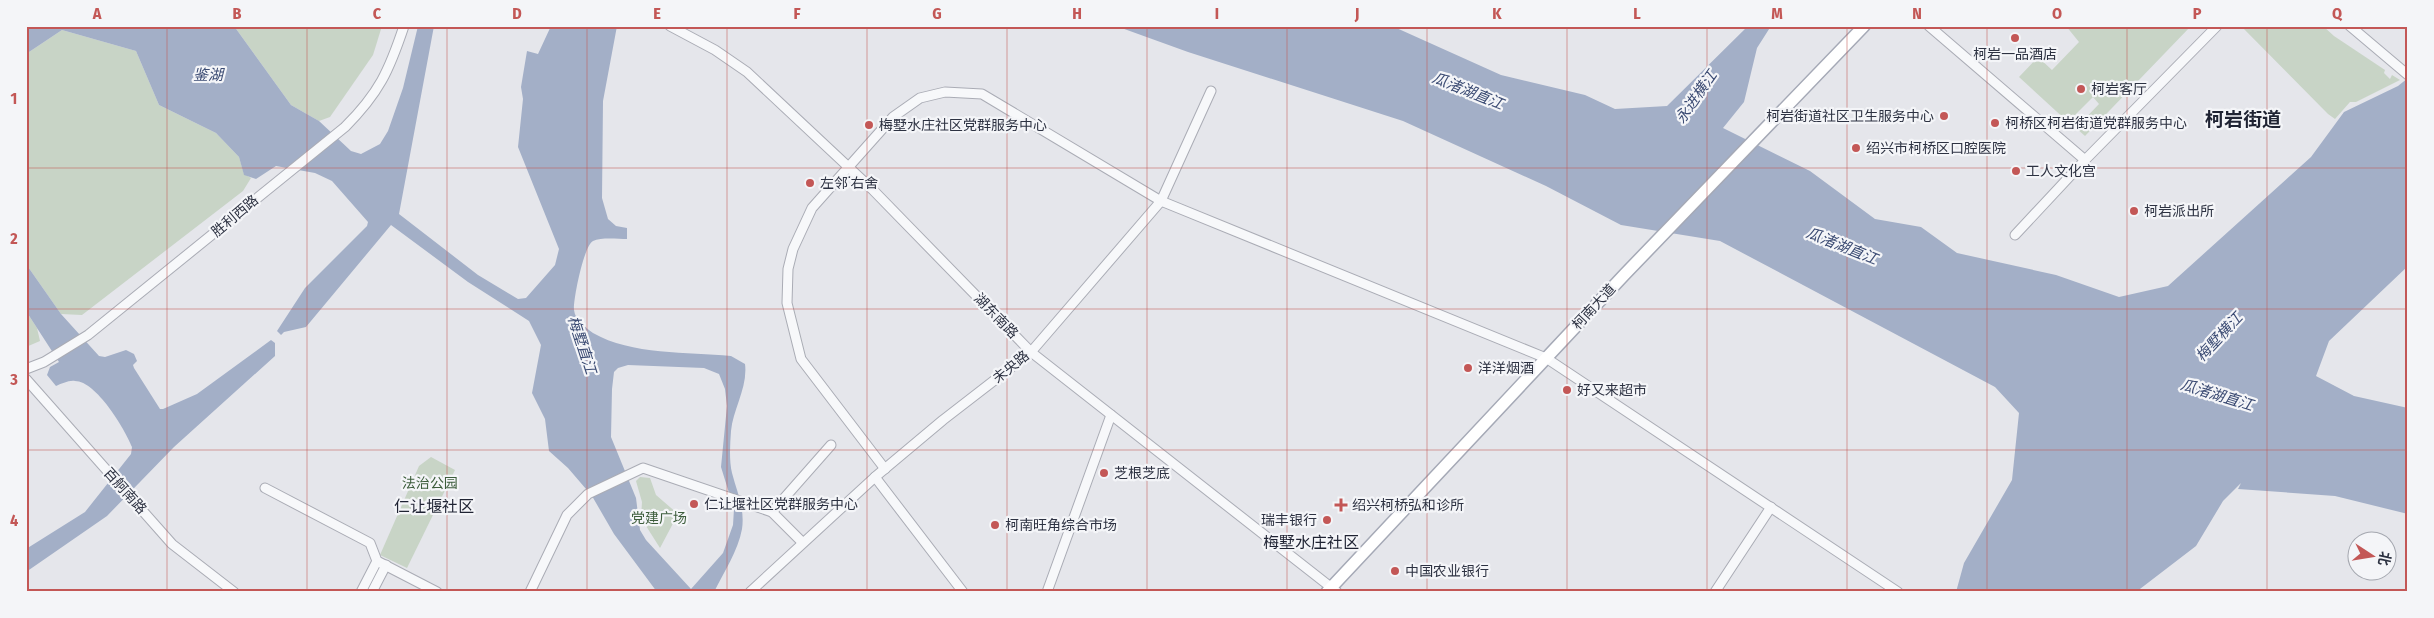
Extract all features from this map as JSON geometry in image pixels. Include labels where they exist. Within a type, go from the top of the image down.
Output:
[{"type":"main road","name":"柯南大道","points":[[1331,590],[1625,274],[1864,26]]},
{"type":"street","name":"胜利西路","points":[[26,369],[44,362],[88,335],[344,127],[379,88],[390,69],[404,26]]},
{"type":"street","name":"湖东南路","points":[[670,26],[715,50],[746,72],[847,166],[1031,352],[1331,590]]},
{"type":"street","points":[[1929,26],[2085,160]]},
{"type":"street","points":[[2015,235],[2085,160],[2217,26]]},
{"type":"street","points":[[2350,26],[2408,75]]},
{"type":"street","name":"未央路","points":[[750,592],[802,542],[875,477],[1031,352],[1162,201],[1211,91]]},
{"type":"street","points":[[885,469],[801,359],[787,303],[788,269],[799,234],[812,208],[893,116],[920,98],[945,92],[982,94],[1162,201],[1546,358],[1898,592]]},
{"type":"street","name":"百舸南路","points":[[26,379],[172,544],[234,592]]},
{"type":"street","points":[[1047,592],[1111,415]]},
{"type":"street","points":[[772,512],[831,444]]},
{"type":"street","points":[[530,592],[567,516],[588,494],[633,471],[643,468],[772,512],[802,542]]},
{"type":"street","points":[[875,477],[963,592]]},
{"type":"street","points":[[265,488],[370,543],[377,561],[436,592]]},
{"type":"street","points":[[1715,592],[1771,507]]},
{"type":"street","points":[[361,592],[377,561]]},
{"type":"street","points":[[372,592],[386,565]]},
{"type":"green space","points":[[234,26],[382,26],[373,55],[330,117],[319,121],[291,105]]},
{"type":"green space","points":[[2066,26],[2191,26],[2085,136],[2076,128],[2099,104],[2093,97],[2068,122],[2019,77],[2038,57],[2052,70],[2079,42]]},
{"type":"green space","points":[[2241,26],[2323,26],[2334,36],[2385,70],[2384,73],[2390,79],[2392,75],[2400,80],[2356,102],[2350,102],[2335,119]]},
{"type":"green space","points":[[62,30],[136,51],[159,105],[216,133],[239,157],[244,174],[251,178],[243,191],[82,315],[61,314],[26,264],[26,54]]},
{"type":"green space","points":[[26,311],[37,328],[40,341],[26,347]]},
{"type":"green space","name":"法治公园","points":[[431,457],[455,470],[407,568],[380,555],[419,466]]},
{"type":"green space","name":"党建广场","points":[[640,477],[650,478],[656,495],[678,514],[660,548],[641,518],[642,502],[636,481]]},
{"type":"water","points":[[26,26],[234,26],[291,105],[319,121],[351,151],[361,154],[380,144],[388,131],[403,88],[418,26],[434,26],[399,214],[478,275],[518,299],[526,298],[555,265],[559,249],[518,147],[523,99],[521,87],[527,51],[538,54],[551,26],[617,26],[603,101],[602,198],[608,219],[616,226],[627,228],[627,239],[600,239],[593,241],[590,245],[580,273],[574,310],[576,317],[584,326],[593,333],[608,340],[642,349],[731,356],[745,364],[744,381],[732,423],[730,447],[731,468],[743,522],[734,553],[714,592],[657,592],[614,534],[592,496],[568,468],[549,451],[545,419],[532,393],[541,345],[529,321],[468,282],[391,225],[306,327],[284,332],[281,335],[277,331],[305,288],[367,226],[368,222],[332,181],[315,173],[276,166],[256,179],[244,175],[239,157],[216,133],[159,105],[136,51],[62,30],[26,54]],"holes":[[[628,365],[704,368],[719,374],[725,389],[727,406],[721,467],[734,509],[733,525],[723,553],[691,589],[646,540],[640,530],[636,498],[611,437],[612,389],[614,372],[618,368]]]},
{"type":"water","points":[[1116,26],[1392,26],[1501,75],[1585,95],[1615,109],[1667,106],[1748,26],[1771,26],[1757,48],[1744,102],[1723,128],[1810,171],[1875,219],[1921,227],[1957,253],[2056,275],[2119,297],[2168,286],[2311,157],[2344,112],[2398,86],[2408,78],[2408,266],[2329,341],[2316,376],[2354,396],[2408,408],[2408,514],[2335,496],[2238,489],[2241,483],[2223,501],[2196,546],[2136,592],[1956,592],[1964,563],[2012,480],[2019,413],[1995,387],[1720,241],[1621,225],[1546,186],[1403,121],[1188,52]]},
{"type":"water","points":[[26,264],[61,314],[99,356],[105,357],[126,350],[134,354],[137,361],[133,365],[134,368],[160,409],[197,394],[271,340],[275,343],[275,356],[174,447],[107,516],[26,572],[26,549],[85,512],[131,454],[132,447],[109,407],[92,389],[83,383],[75,381],[56,386],[47,375],[50,367],[59,362],[26,311]]},
{"type":"place","name":"柯岩一品酒店","points":[[2015,38]]},
{"type":"place","name":"柯岩客厅","points":[[2081,89]]},
{"type":"place","name":"柯岩街道社区卫生服务中心","points":[[1944,116]]},
{"type":"place","name":"柯桥区柯岩街道党群服务中心","points":[[1995,123]]},
{"type":"place","name":"梅墅水庄社区党群服务中心","points":[[869,125]]},
{"type":"place","name":"绍兴市柯桥区口腔医院","points":[[1856,148]]},
{"type":"place","name":"工人文化宫","points":[[2016,171]]},
{"type":"place","name":"左邻˙右舍","points":[[810,183]]},
{"type":"place","name":"柯岩派出所","points":[[2134,211]]},
{"type":"place","name":"洋洋烟酒","points":[[1468,368]]},
{"type":"place","name":"好又来超市","points":[[1567,390]]},
{"type":"place","name":"芝根芝底","points":[[1104,473]]},
{"type":"place","name":"仁让堰社区党群服务中心","points":[[694,504]]},
{"type":"place","name":"绍兴柯桥弘和诊所","points":[[1341,505]]},
{"type":"place","name":"瑞丰银行","points":[[1327,520]]},
{"type":"place","name":"柯南旺角综合市场","points":[[995,525]]},
{"type":"place","name":"中国农业银行","points":[[1395,571]]},
{"type":"district","name":"柯岩街道","points":[[2243,119]]},
{"type":"district","name":"仁让堰社区","points":[[434,506]]},
{"type":"district","name":"梅墅水庄社区","points":[[1311,542]]},
{"type":"water label","name":"鉴湖","points":[[208,75]]},
{"type":"water label","name":"瓜渚湖直江","points":[[1468,91]]},
{"type":"water label","name":"永进横江","points":[[1696,97]]},
{"type":"water label","name":"瓜渚湖直江","points":[[1842,246]]},
{"type":"water label","name":"梅墅横江","points":[[2219,337]]},
{"type":"water label","name":"梅墅直江","points":[[582,345]]},
{"type":"water label","name":"瓜渚湖直江","points":[[2217,395]]}]
